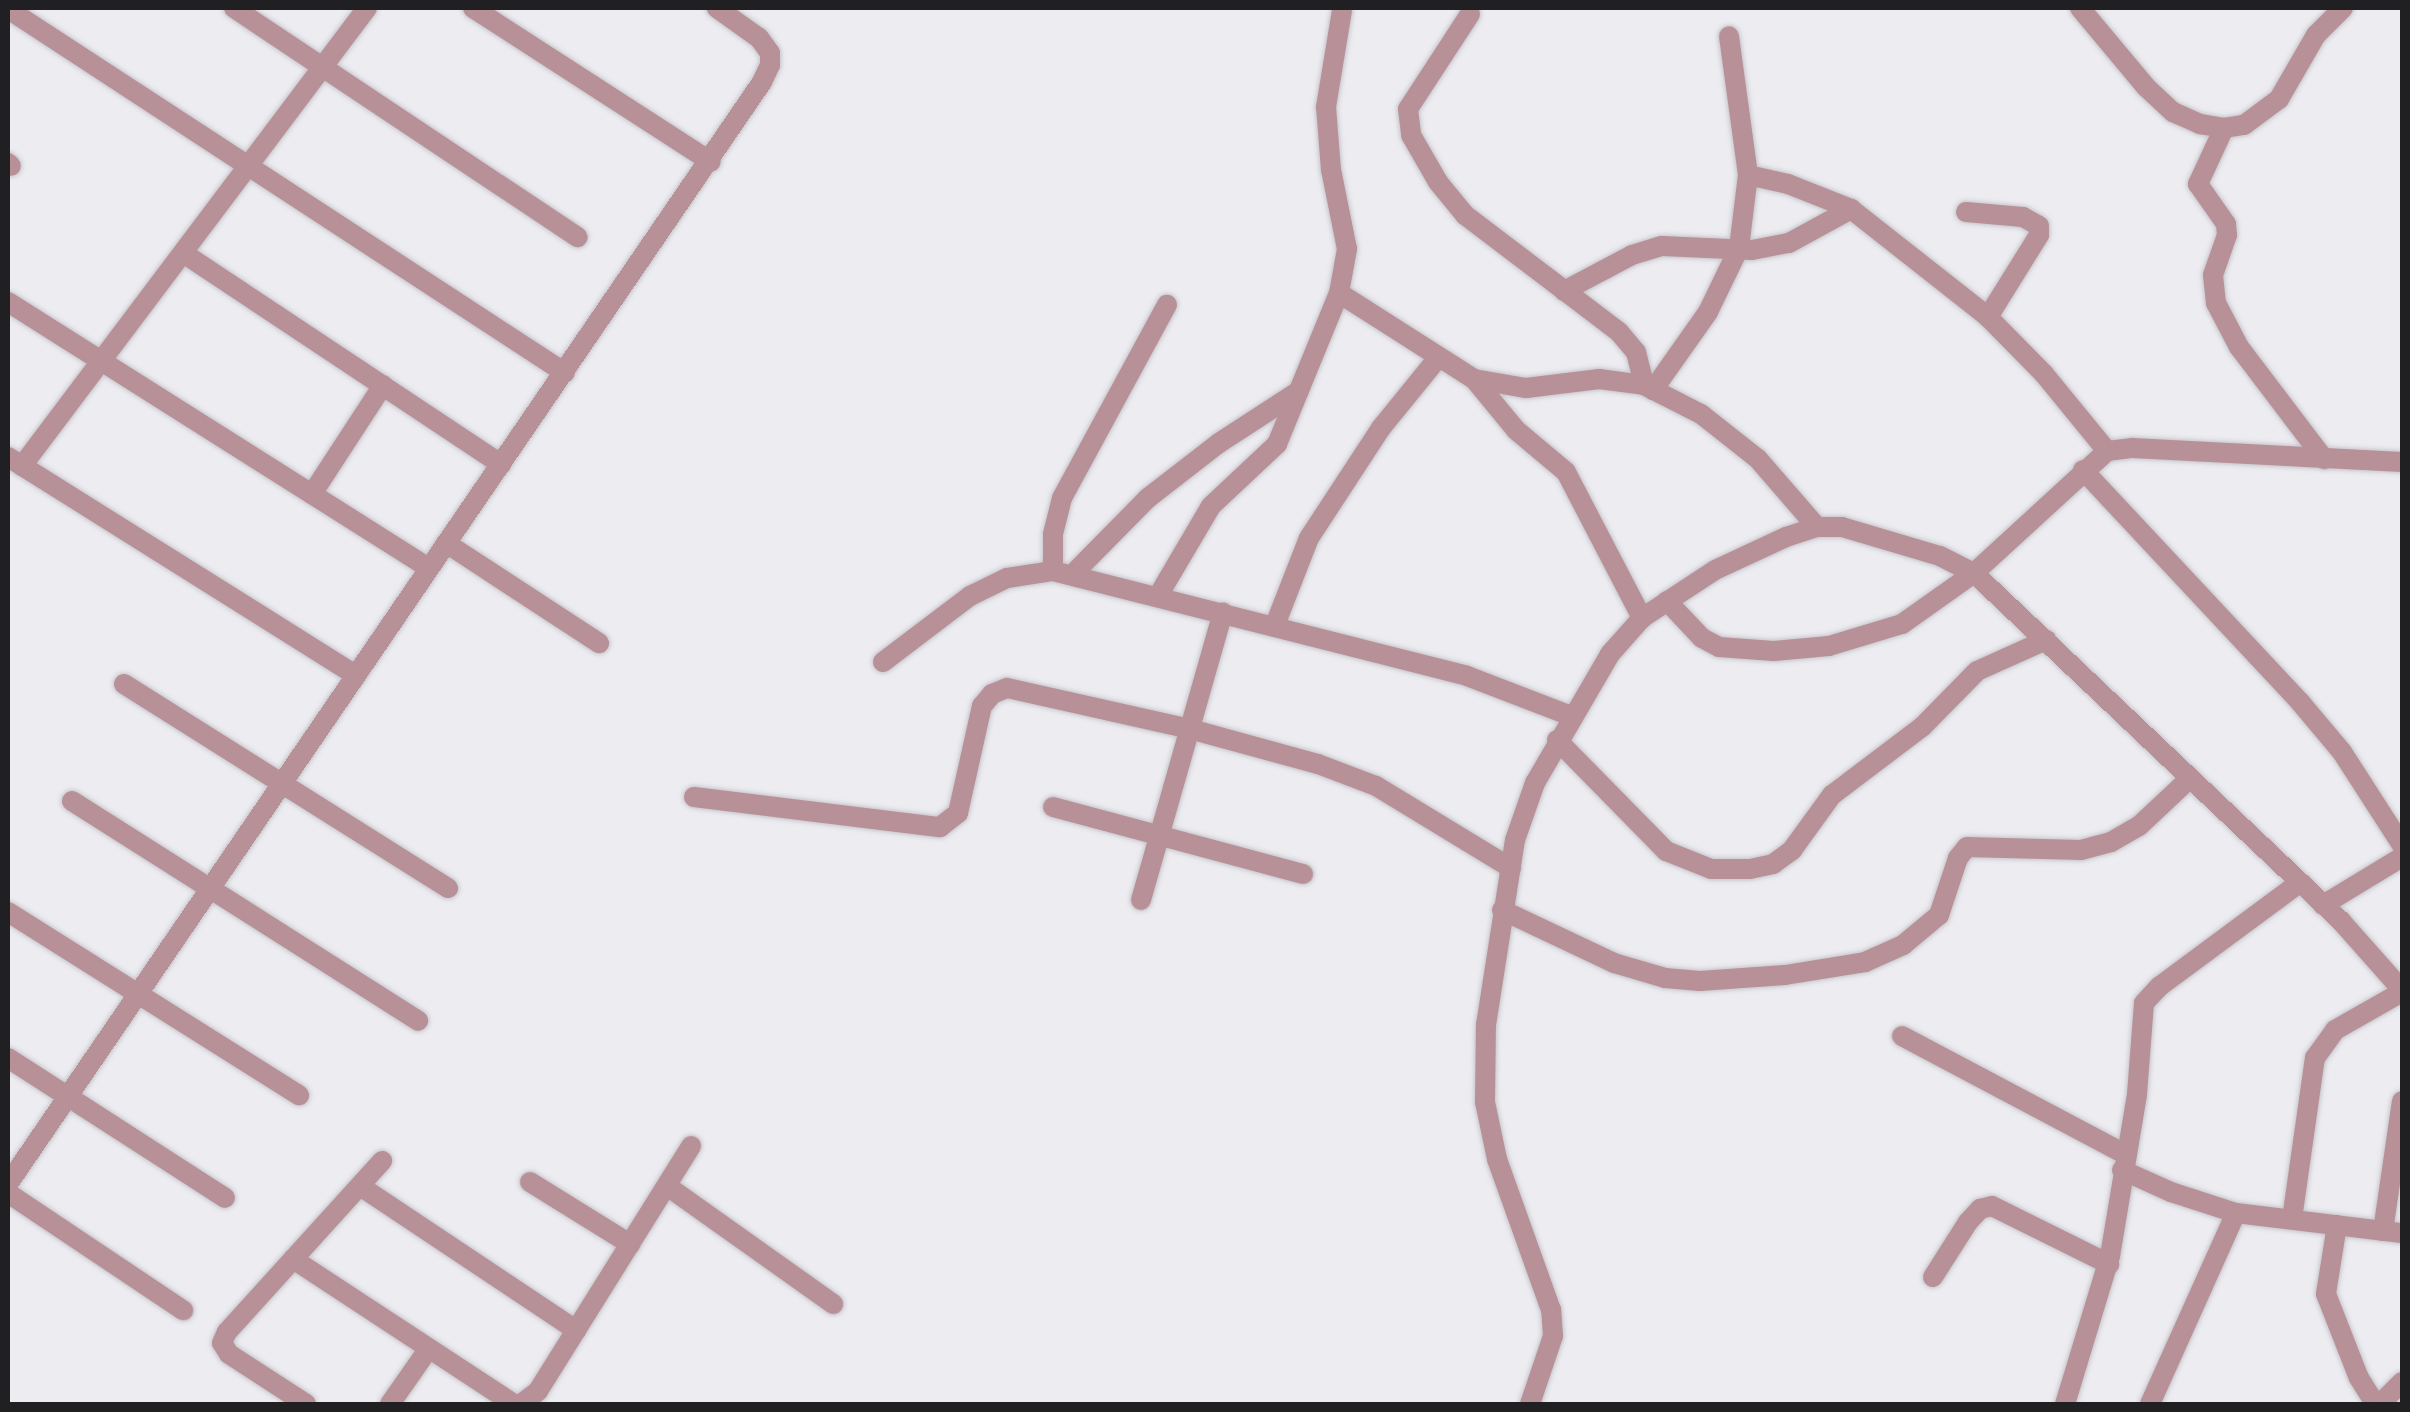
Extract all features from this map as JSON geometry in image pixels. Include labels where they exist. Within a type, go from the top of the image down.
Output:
[{"type":"street","points":[[234,8],[578,236]]},
{"type":"street","points":[[356,675],[15,461],[101,362],[367,8]]},
{"type":"street","points":[[472,8],[711,162]]},
{"type":"street","points":[[8,1184],[711,162],[770,66],[770,52],[758,38],[717,8]]},
{"type":"street","points":[[2080,8],[2146,87],[2173,112],[2200,124],[2224,128],[2244,125],[2279,100],[2316,35],[2344,8]]},
{"type":"street","points":[[8,10],[565,373]]},
{"type":"street","points":[[1158,596],[1212,506],[1277,444],[1338,293],[1347,249],[1331,170],[1326,107],[1342,10]]},
{"type":"street","points":[[1470,14],[1419,90],[1408,109],[1406,123],[1438,182],[1465,215],[1618,332],[1636,352],[1649,387]]},
{"type":"street","points":[[1649,387],[1708,312],[1739,248],[1748,175],[1729,36]]},
{"type":"street","points":[[2224,128],[2198,184],[2226,224],[2227,235],[2213,275],[2216,303],[2239,347],[2324,459]]},
{"type":"street","points":[[1748,175],[1788,184],[1851,209],[1988,317],[2044,374],[2107,451]]},
{"type":"street","points":[[1564,292],[1632,255],[1662,246],[1739,248],[1789,244],[1851,209]]},
{"type":"street","points":[[1966,212],[2023,217],[2040,226],[2040,235],[1988,317]]},
{"type":"street","points":[[183,252],[501,464]]},
{"type":"street","points":[[1338,293],[1436,359],[1474,379],[1526,388],[1599,379],[1649,387],[1701,414],[1758,459],[1818,527]]},
{"type":"street","points":[[8,302],[429,568]]},
{"type":"street","points":[[1062,573],[1053,534],[1062,498],[1167,304]]},
{"type":"street","points":[[1275,625],[1309,538],[1381,428],[1436,359]]},
{"type":"street","points":[[1474,379],[1516,430],[1566,472],[1642,618]]},
{"type":"street","points":[[312,494],[382,386]]},
{"type":"street","points":[[1062,573],[1219,443],[1299,391]]},
{"type":"street","points":[[1667,601],[1702,638],[1719,648],[1774,651],[1829,646],[1902,624],[1974,573],[2107,451],[2133,448],[2402,462]]},
{"type":"street","points":[[2082,470],[2300,702],[2342,752],[2402,845]]},
{"type":"street","points":[[1530,1404],[1553,1336],[1551,1310],[1496,1159],[1485,1102],[1486,1025],[1502,910],[1535,783],[1570,716],[1610,654],[1642,618],[1715,570],[1818,527],[1880,536],[1974,573],[2323,905],[2402,991],[2335,1030],[2315,1058],[2292,1219]]},
{"type":"street","points":[[446,544],[599,642]]},
{"type":"street","points":[[883,662],[970,596],[1007,578],[1062,573],[1467,676],[1570,716]]},
{"type":"street","points":[[1141,900],[1223,612]]},
{"type":"street","points":[[1558,740],[1666,851],[1712,868],[1773,864],[1792,850],[1832,795],[1854,773],[1922,726],[1977,672],[2046,640]]},
{"type":"street","points":[[124,684],[448,888]]},
{"type":"street","points":[[694,797],[940,827],[958,813],[982,706],[992,694],[1007,688],[1190,729],[1318,764],[1376,786],[1511,868]]},
{"type":"street","points":[[1502,910],[1614,962],[1666,978],[1700,981],[1785,975],[1865,962],[1903,945],[1939,916],[1958,858],[1967,848],[2081,850],[2110,842],[2138,826],[2189,780]]},
{"type":"street","points":[[72,802],[418,1021]]},
{"type":"street","points":[[1053,808],[1303,874]]},
{"type":"street","points":[[2323,905],[2402,857]]},
{"type":"street","points":[[2065,1404],[2108,1264],[2138,1094],[2144,1003],[2160,986],[2298,882]]},
{"type":"street","points":[[8,912],[299,1095]]},
{"type":"street","points":[[1902,1036],[2171,1192],[2236,1212],[2393,1232],[2402,1100]]},
{"type":"street","points":[[8,1058],[226,1198]]},
{"type":"street","points":[[293,1260],[427,1351],[518,1404],[538,1391],[691,1146]]},
{"type":"street","points":[[306,1404],[229,1354],[222,1344],[227,1332],[382,1162]]},
{"type":"street","points":[[530,1182],[630,1244]]},
{"type":"street","points":[[360,1186],[576,1330]]},
{"type":"street","points":[[667,1186],[833,1304]]},
{"type":"street","points":[[8,1193],[183,1310]]},
{"type":"street","points":[[1934,1277],[1968,1222],[1980,1209],[1992,1206],[2108,1264]]},
{"type":"street","points":[[2150,1404],[2236,1212]]},
{"type":"street","points":[[2337,1225],[2326,1294],[2359,1378],[2377,1404],[2402,1382]]},
{"type":"street","points":[[390,1404],[427,1351]]}]
